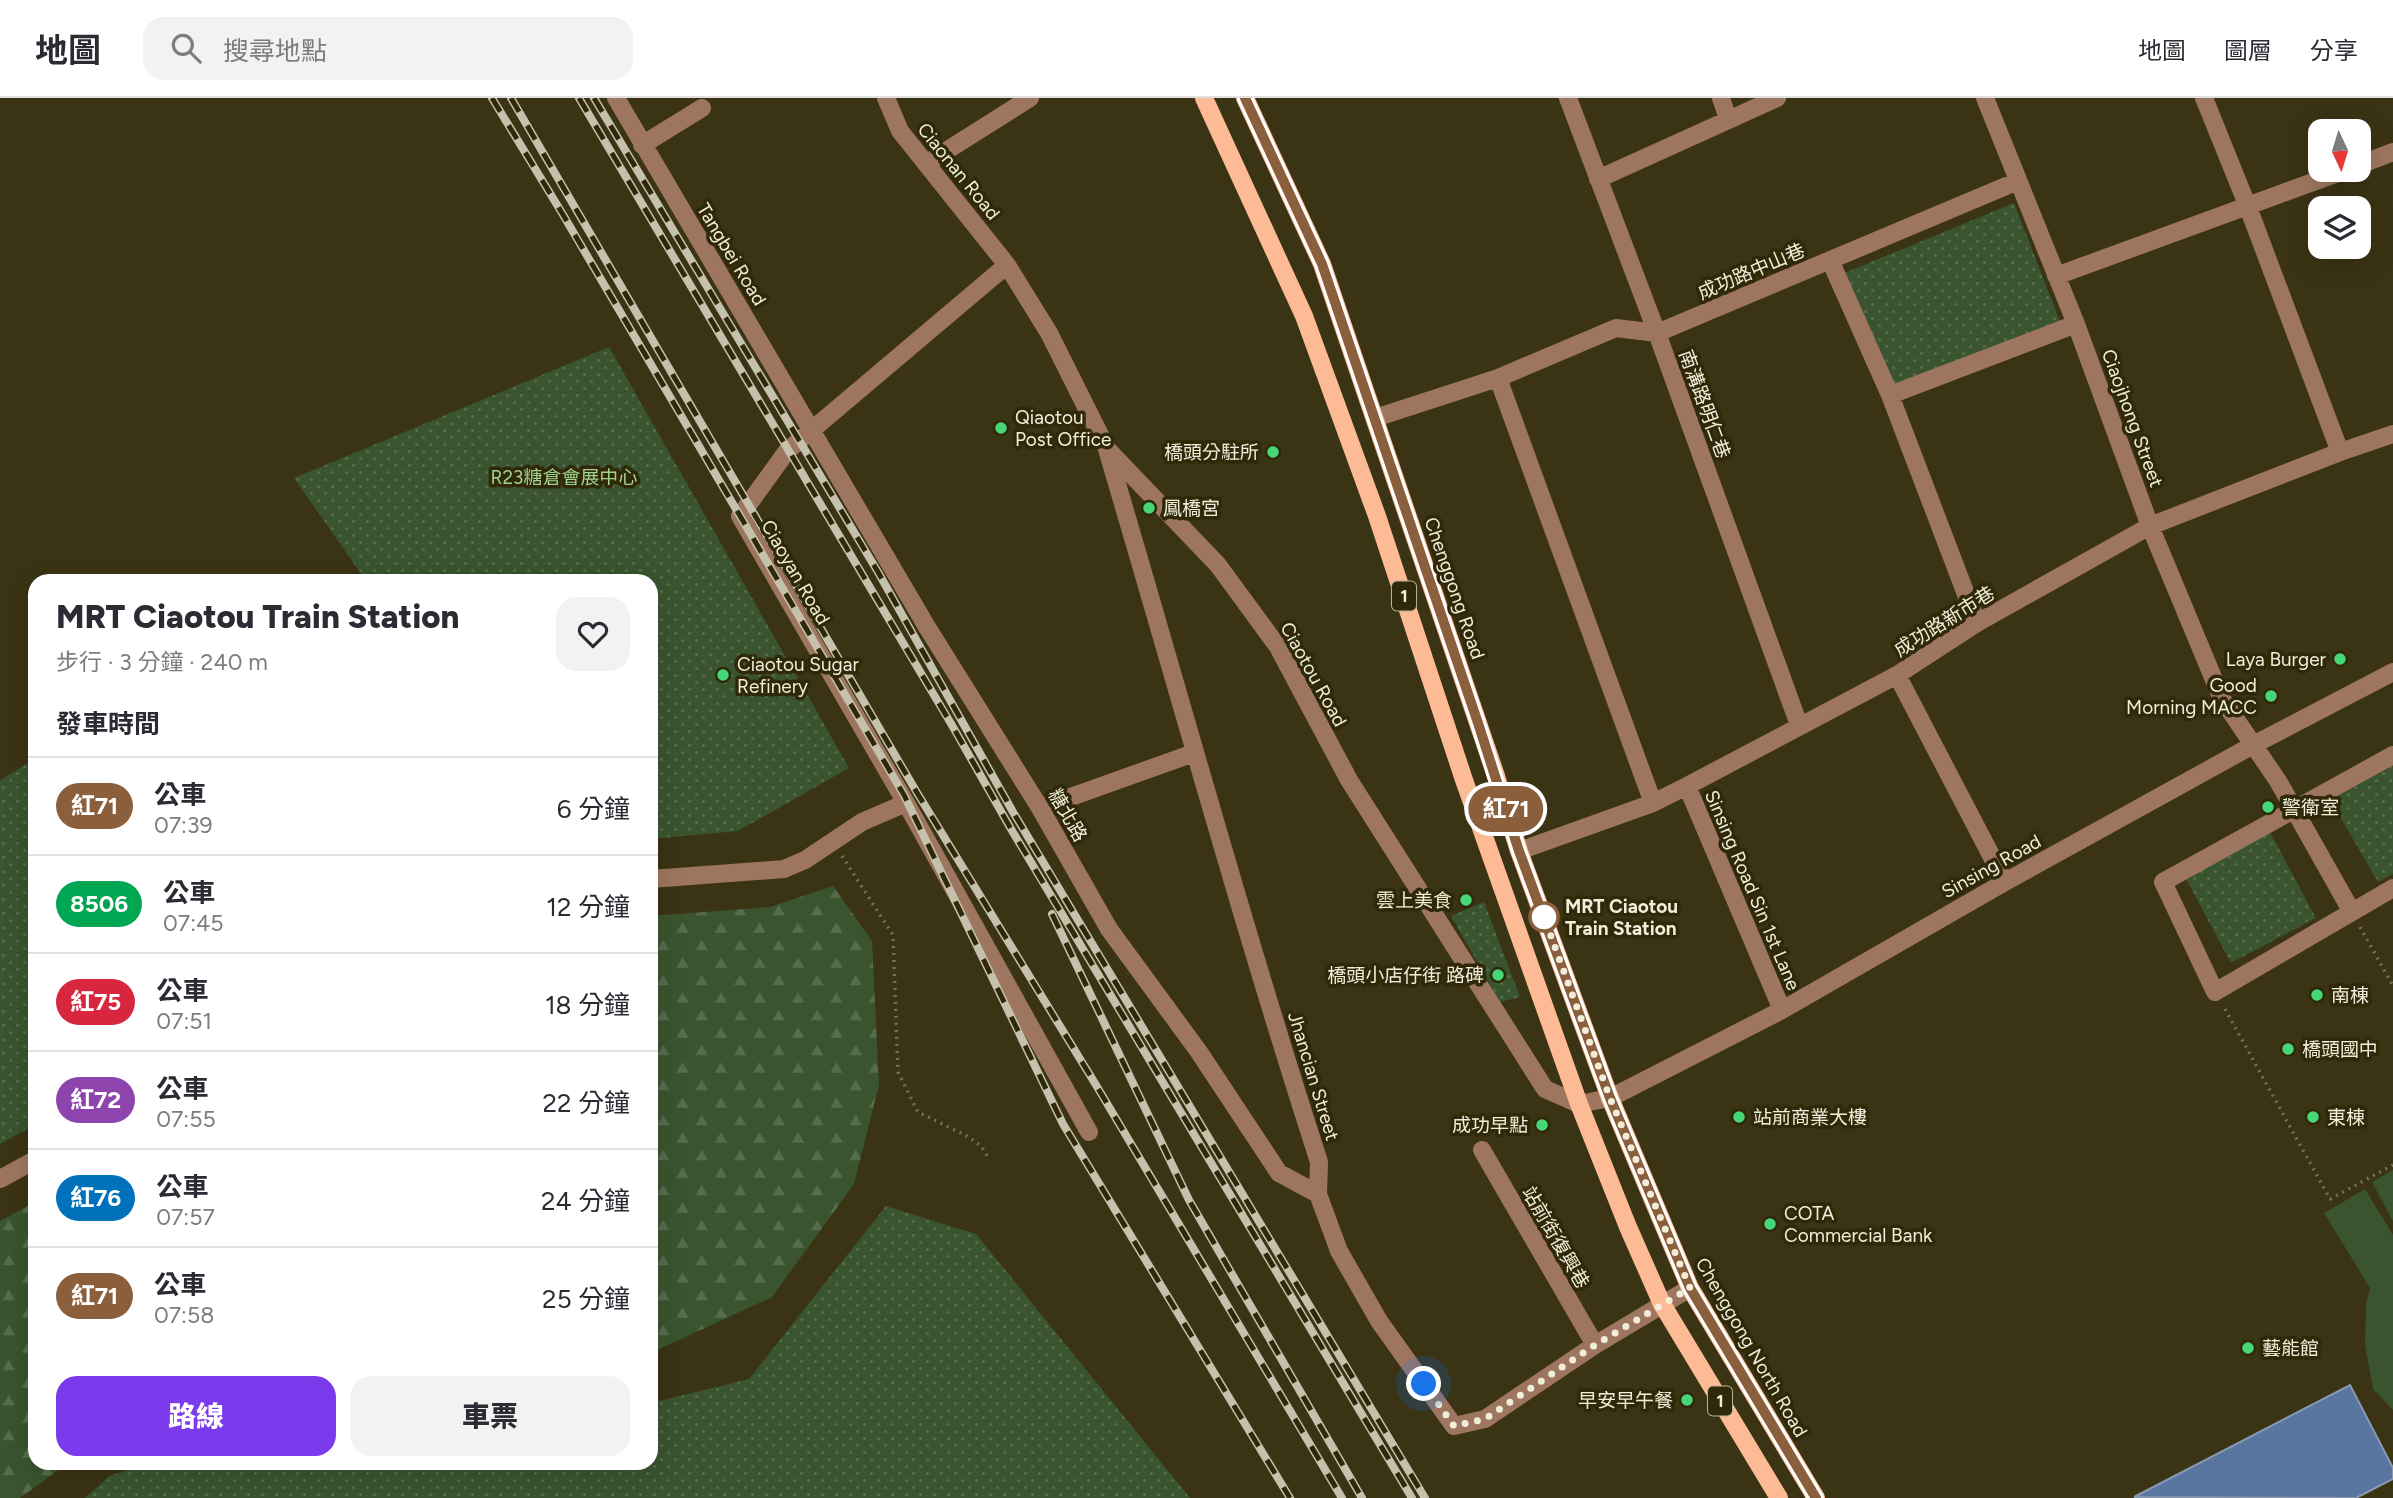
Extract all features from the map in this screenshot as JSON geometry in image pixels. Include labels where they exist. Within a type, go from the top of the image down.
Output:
[{"type":"main road","name":"1","points":[[1204,98],[1309,328],[1377,516],[1464,780],[1579,1104],[1628,1227],[1662,1304],[1779,1498]]},
{"type":"main road","name":"Chenggong Road","points":[[1245,98],[1322,264],[1519,851],[1610,1098]]},
{"type":"main road","name":"Chenggong North Road","points":[[1610,1098],[1690,1288],[1816,1498]]},
{"type":"street","name":"Tangbei Road","points":[[616,98],[812,431]]},
{"type":"street","name":"Ciaonan Road","points":[[886,98],[900,131],[1007,265]]},
{"type":"street","points":[[927,163],[1030,98]]},
{"type":"street","name":"南溝路明仁巷","points":[[1568,98],[1800,725]]},
{"type":"street","points":[[1721,98],[1728,119]]},
{"type":"street","points":[[1598,179],[1777,98]]},
{"type":"street","name":"Ciaojhong Street","points":[[1985,98],[2076,324],[2150,526],[2222,699],[2255,744],[2352,912]]},
{"type":"street","points":[[2204,98],[2248,206],[2340,452]]},
{"type":"street","points":[[642,145],[702,107]]},
{"type":"street","points":[[2371,160],[2393,152]]},
{"type":"street","name":"成功路中山巷","points":[[1375,418],[1498,378],[1616,328],[1657,333],[2018,181]]},
{"type":"street","points":[[2056,276],[2313,182]]},
{"type":"street","points":[[1830,260],[1890,395],[1977,623]]},
{"type":"street","name":"Ciaotou Road","points":[[1007,265],[1049,333],[1107,449],[1218,565],[1263,625],[1278,647],[1349,780],[1545,1088],[1579,1104]]},
{"type":"street","name":"Ciaoyan Road","points":[[906,803],[740,516],[787,451],[1007,265]]},
{"type":"street","points":[[1890,395],[2076,324]]},
{"type":"street","points":[[1498,378],[1653,803]]},
{"type":"street","name":"糖北路","points":[[812,431],[927,627],[1040,808],[1109,929],[1199,1052],[1279,1173],[1318,1194]]},
{"type":"street","name":"成功路新市巷","points":[[1519,851],[1653,803],[1897,675],[1977,623],[2150,526],[2393,434]]},
{"type":"street","name":"Jhancian Street","points":[[1107,449],[1178,689],[1194,753],[1319,1161],[1318,1194],[1339,1251],[1379,1321],[1454,1426],[1485,1419],[1595,1345],[1690,1288]]},
{"type":"street","name":"Sinsing Road","points":[[1579,1104],[1610,1098],[1782,1010],[2005,882],[2255,744],[2393,672]]},
{"type":"street","points":[[1897,675],[2005,882]]},
{"type":"street","points":[[1040,808],[1194,753]]},
{"type":"street","points":[[2393,755],[2162,882],[2215,992],[2393,888]]},
{"type":"street","name":"Sinsing Road Sin 1st Lane","points":[[1686,786],[1782,1010]]},
{"type":"street","points":[[658,878],[784,869],[805,860],[862,822],[906,803],[1089,1132]]},
{"type":"street","name":"站前街復興巷","points":[[1482,1150],[1595,1345]]},
{"type":"street","points":[[0,1179],[28,1164]]},
{"type":"path","points":[[834,842],[893,935],[898,1072],[918,1112],[967,1136],[981,1146],[989,1159]]},
{"type":"path","points":[[2370,945],[2393,986]]},
{"type":"path","points":[[2215,992],[2330,1199],[2393,1166]]},
{"type":"green space","points":[[2014,203],[2063,329],[1899,399],[1842,274]]},
{"type":"green space","name":"R23糖倉會展中心","points":[[609,347],[849,768],[738,831],[658,838],[658,574],[361,574],[294,478]]},
{"type":"green space","points":[[2393,762],[2393,874],[2378,882],[2329,798]]},
{"type":"green space","points":[[28,763],[28,1129],[0,1144],[0,780]]},
{"type":"green space","points":[[2270,832],[2316,918],[2231,963],[2185,877]]},
{"type":"green space","points":[[833,886],[872,941],[879,1085],[854,1184],[772,1297],[658,1350],[658,915],[770,907]]},
{"type":"green space","points":[[1484,902],[1520,997],[1500,1002],[1451,916]]},
{"type":"green space","points":[[2393,1170],[2393,1221],[2372,1182]]},
{"type":"green space","points":[[2365,1189],[2393,1235],[2393,1410],[2373,1389],[2365,1345],[2366,1304],[2370,1288],[2324,1213]]},
{"type":"green space","points":[[28,1206],[28,1470],[58,1470],[20,1498],[0,1498],[0,1221]]},
{"type":"green space","points":[[886,1206],[976,1234],[1190,1498],[85,1498],[109,1476],[127,1470],[658,1470],[658,1401],[749,1379]]},
{"type":"water","points":[[2350,1385],[2393,1468],[2393,1479],[2356,1498],[2134,1497]]},
{"type":"railway","points":[[492,98],[904,795],[1063,1124],[1290,1498]]},
{"type":"railway","points":[[511,98],[916,791],[1096,1085],[1342,1498]]},
{"type":"railway","points":[[579,98],[1011,829],[1412,1498]]},
{"type":"railway","points":[[594,98],[878,572],[1013,812],[1425,1498]]},
{"type":"railway","points":[[1052,914],[1189,1200],[1362,1498]]},
{"type":"bus line","name":"紅71","points":[[1245,98],[1322,264],[1519,851],[1610,1098],[1690,1288],[1816,1498]]},
{"type":"place","name":"Qiaotou Post Office","points":[[1001,428]]},
{"type":"place","name":"橋頭分駐所","points":[[1273,452]]},
{"type":"place","name":"鳳橋宮","points":[[1149,508]]},
{"type":"place","name":"Laya Burger","points":[[2340,659]]},
{"type":"place","name":"Ciaotou Sugar Refinery","points":[[723,675]]},
{"type":"place","name":"Good Morning MACC","points":[[2271,696]]},
{"type":"place","name":"警衛室","points":[[2268,807]]},
{"type":"place","name":"雲上美食","points":[[1466,900]]},
{"type":"place","name":"MRT Ciaotou Train Station","points":[[1544,917]]},
{"type":"place","name":"橋頭小店仔街 路碑","points":[[1498,975]]},
{"type":"place","name":"南棟","points":[[2317,995]]},
{"type":"place","name":"橋頭國中","points":[[2288,1049]]},
{"type":"place","name":"站前商業大樓","points":[[1739,1117]]},
{"type":"place","name":"東棟","points":[[2313,1117]]},
{"type":"place","name":"成功早點","points":[[1542,1125]]},
{"type":"place","name":"COTA Commercial Bank","points":[[1770,1224]]},
{"type":"place","name":"藝能館","points":[[2248,1348]]},
{"type":"place","name":"早安早午餐","points":[[1687,1400]]},
{"type":"route","points":[[1424,1384],[1454,1426],[1485,1419],[1595,1345],[1690,1288],[1610,1098],[1544,917]]}]
